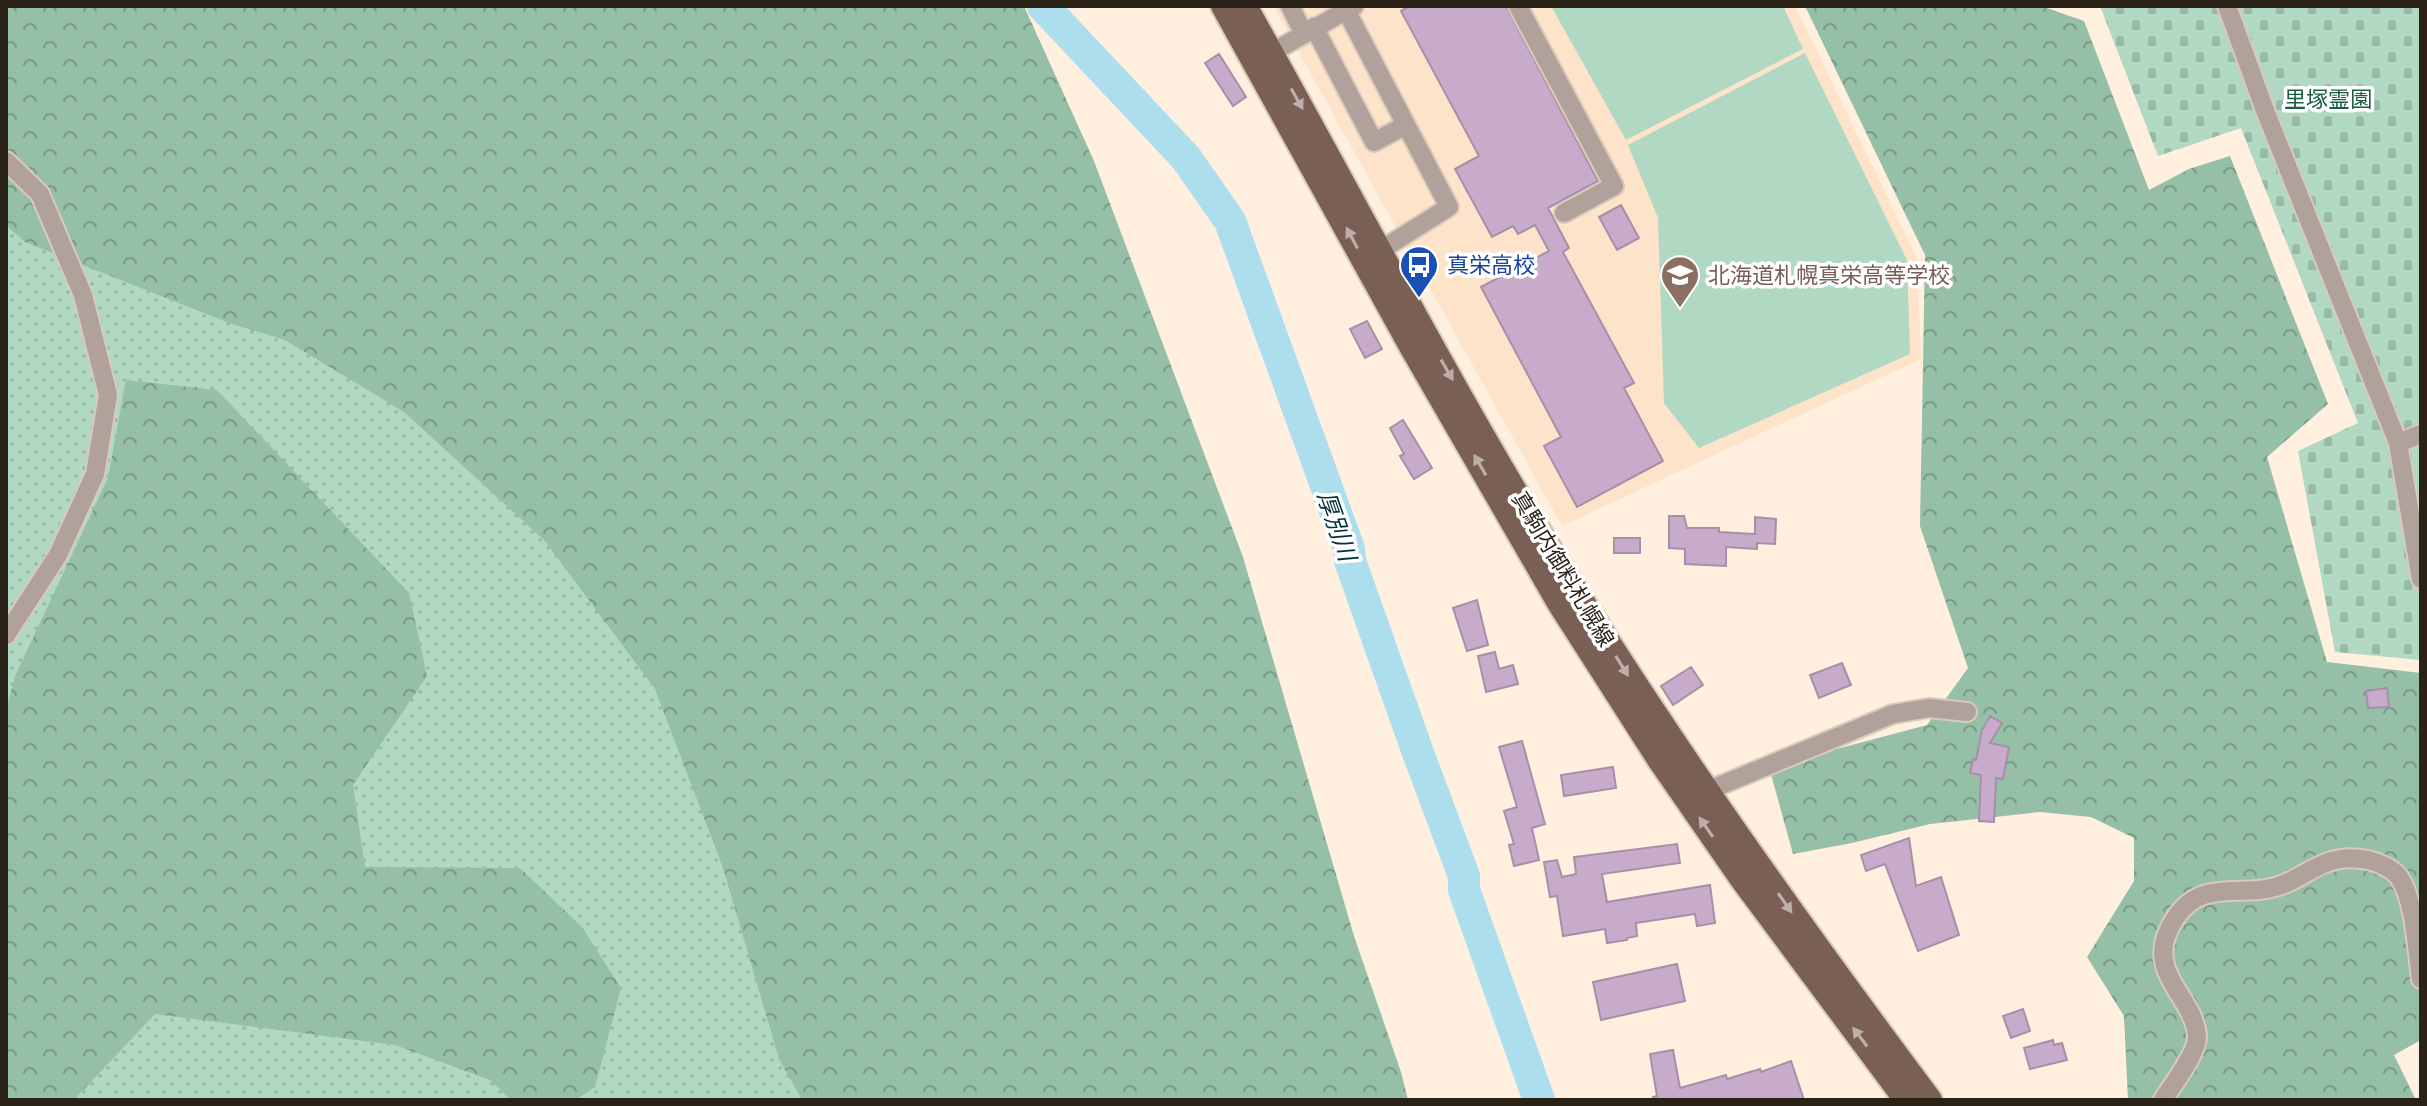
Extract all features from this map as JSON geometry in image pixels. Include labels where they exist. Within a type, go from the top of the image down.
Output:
[{"type":"main road","name":"真駒内御料札幌線","points":[[1223,6],[1413,350],[1559,603],[1696,795],[1810,939],[1930,1100]]},
{"type":"main road","name":"真駒内御料札幌線","points":[[1245,6],[1536,526],[1623,666],[1741,878],[1906,1100]]},
{"type":"street","points":[[1290,6],[1309,30],[1374,142],[1406,125]]},
{"type":"street","points":[[1518,6],[1614,186],[1564,213]]},
{"type":"street","points":[[2227,6],[2266,113],[2398,443],[2421,579]]},
{"type":"street","points":[[1271,53],[1350,8],[1449,207],[1381,250]]},
{"type":"street","points":[[6,161],[40,194],[83,295],[108,395],[95,474],[58,555],[6,635]]},
{"type":"street","points":[[2398,443],[2421,434]]},
{"type":"street","points":[[1696,795],[1893,714],[1929,708],[1967,712]]},
{"type":"street","points":[[2163,1100],[2194,1049],[2197,1036],[2166,974],[2163,953],[2176,917],[2202,896],[2230,889],[2269,889],[2300,878],[2326,863],[2351,856],[2377,861],[2399,877],[2410,905],[2421,979]]},
{"type":"shaded area","name":"北海道札幌真栄高等学校","points":[[1273,6],[1795,6],[1917,258],[1921,359],[1562,526]]},
{"type":"green space","points":[[6,6],[1024,6],[1094,161],[1243,557],[1354,936],[1408,1100],[802,1100],[779,1059],[723,868],[655,689],[544,540],[404,412],[285,340],[229,323],[25,242],[6,225]]},
{"type":"green space","points":[[1551,6],[1783,6],[1803,49],[1626,140]]},
{"type":"green space","points":[[1805,6],[2041,6],[2084,21],[2149,190],[2189,169],[2230,156],[2328,404],[2267,457],[2327,662],[2421,673],[2421,1040],[2394,1055],[2416,1100],[2128,1100],[2124,1016],[2087,957],[2134,881],[2134,838],[2091,817],[2040,812],[1930,824],[1793,854],[1769,767],[1927,725],[1968,668],[1920,526],[1925,255]]},
{"type":"green space","name":"里塚霊園","points":[[2100,6],[2421,6],[2421,660],[2335,652],[2298,451],[2358,423],[2241,128],[2158,156]]},
{"type":"green space","points":[[6,40],[614,487],[921,1100],[6,1100]]},
{"type":"green space","points":[[1805,53],[1907,260],[1910,354],[1699,448],[1664,403],[1658,218],[1628,145]]},
{"type":"green space","points":[[126,380],[217,390],[409,593],[427,676],[353,785],[365,867],[520,868],[582,927],[621,988],[595,1087],[575,1100],[511,1100],[490,1080],[395,1045],[155,1014],[74,1100],[6,1100],[6,711],[15,676],[108,478]]},
{"type":"building","points":[[1410,6],[1506,6],[1598,181],[1548,208],[1569,248],[1563,252],[1634,383],[1624,388],[1663,461],[1577,507],[1544,446],[1561,437],[1481,287],[1549,251],[1535,225],[1518,234],[1513,226],[1492,237],[1455,169],[1479,156],[1401,11]]},
{"type":"building","points":[[1219,54],[1246,97],[1233,106],[1205,63]]},
{"type":"building","points":[[1621,205],[1639,238],[1617,250],[1599,217]]},
{"type":"building","points":[[1367,321],[1382,349],[1365,358],[1350,329]]},
{"type":"building","points":[[1403,420],[1432,468],[1414,479],[1400,456],[1404,454],[1390,428]]},
{"type":"building","points":[[1669,516],[1684,516],[1687,528],[1719,528],[1719,532],[1755,534],[1755,517],[1776,519],[1775,544],[1757,543],[1757,549],[1726,547],[1726,566],[1685,564],[1685,549],[1669,548]]},
{"type":"building","points":[[1614,538],[1640,538],[1640,553],[1614,553]]},
{"type":"building","points":[[1477,600],[1488,645],[1467,651],[1453,608]]},
{"type":"building","points":[[1495,652],[1499,669],[1513,665],[1518,684],[1486,692],[1478,656]]},
{"type":"building","points":[[1842,663],[1851,685],[1819,698],[1810,675]]},
{"type":"building","points":[[1691,667],[1703,685],[1673,705],[1661,686]]},
{"type":"building","points":[[2387,688],[2389,707],[2368,708],[2366,691]]},
{"type":"building","points":[[1990,716],[2002,723],[1990,743],[2009,747],[2003,779],[1996,778],[1994,822],[1979,821],[1981,775],[1970,773],[1982,730]]},
{"type":"building","points":[[1522,741],[1545,824],[1532,828],[1539,860],[1514,866],[1509,845],[1514,844],[1504,811],[1517,807],[1499,747]]},
{"type":"building","points":[[1613,767],[1616,788],[1564,796],[1561,775]]},
{"type":"building","points":[[1909,838],[1916,886],[1941,877],[1959,935],[1918,951],[1885,864],[1866,871],[1861,855]]},
{"type":"building","points":[[1677,844],[1680,863],[1602,874],[1607,902],[1710,885],[1715,923],[1697,926],[1695,914],[1636,923],[1637,936],[1607,943],[1605,929],[1563,936],[1557,896],[1550,897],[1544,862],[1557,860],[1562,877],[1576,874],[1574,857]]},
{"type":"building","points":[[1677,964],[1685,1001],[1601,1020],[1593,982]]},
{"type":"building","points":[[2023,1009],[2030,1031],[2011,1038],[2003,1016]]},
{"type":"building","points":[[2053,1040],[2054,1045],[2062,1043],[2067,1060],[2030,1069],[2024,1048]]},
{"type":"building","points":[[1673,1050],[1680,1088],[1726,1075],[1727,1079],[1760,1069],[1761,1072],[1791,1061],[1804,1100],[1654,1100],[1653,1097],[1657,1096],[1650,1054]]},
{"type":"waterway","name":"厚別川","points":[[1043,6],[1186,158],[1230,221],[1464,876],[1464,890],[1539,1100]]},
{"type":"place","name":"真栄高校","points":[[1419,299]]},
{"type":"place","name":"北海道札幌真栄高等学校","points":[[1680,309]]}]
